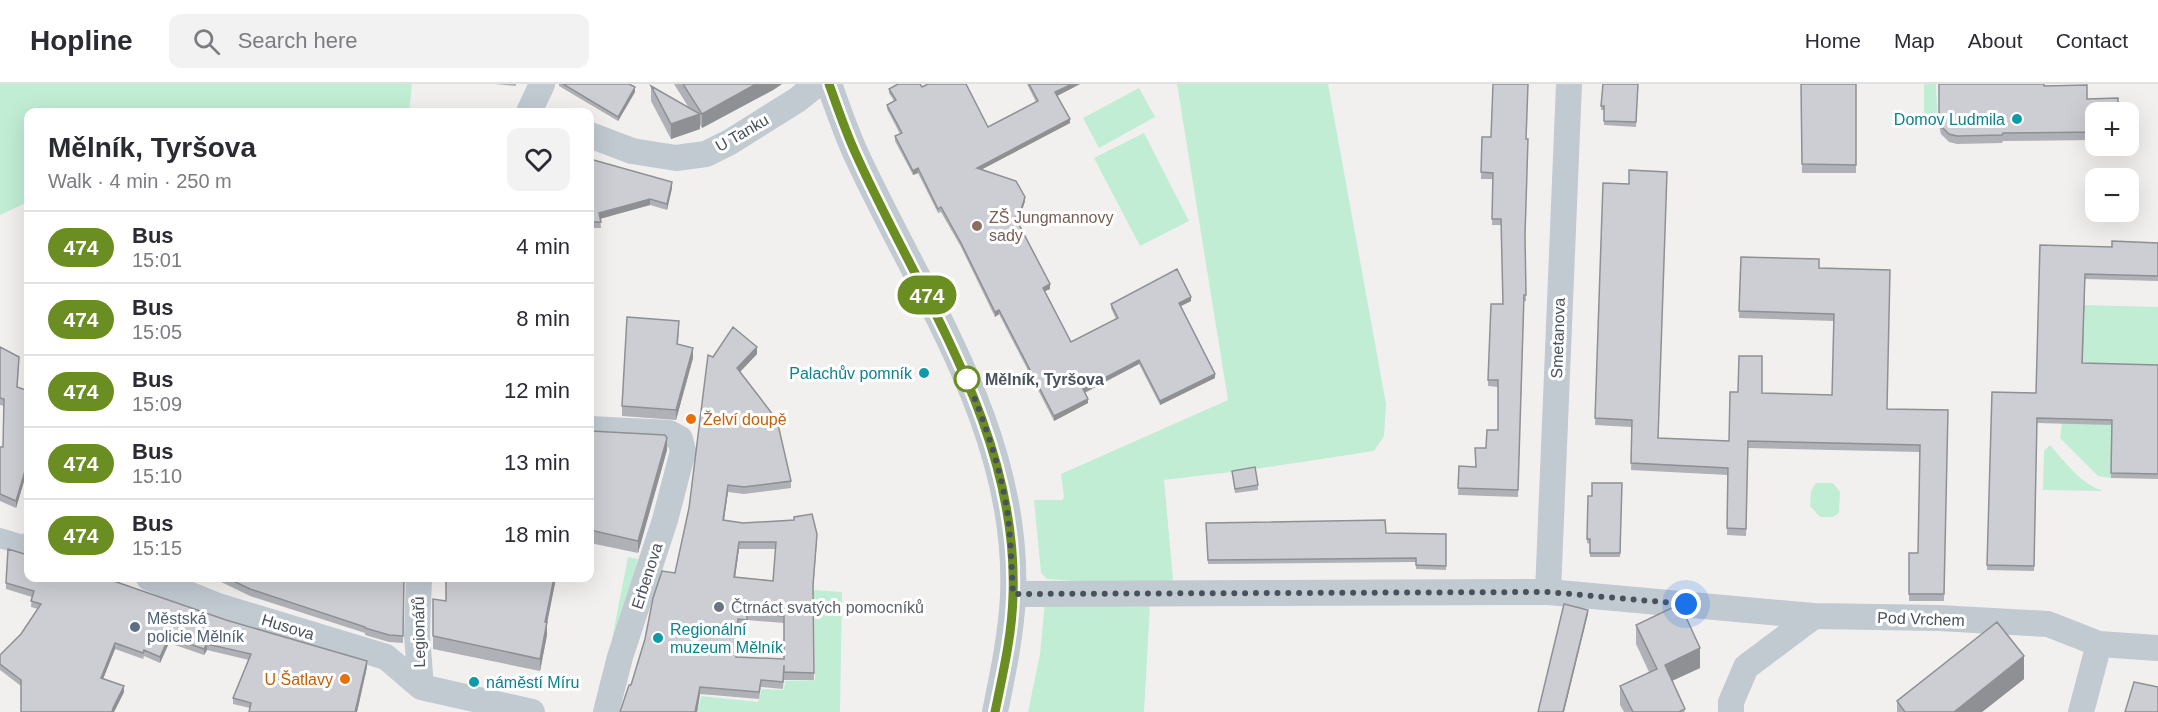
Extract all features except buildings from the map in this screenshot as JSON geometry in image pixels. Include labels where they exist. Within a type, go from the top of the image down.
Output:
[{"type":"street","points":[[531,108],[542,84]]},
{"type":"street","name":"U Tanku","points":[[594,137],[632,151],[676,158],[706,154],[797,100],[817,84]]},
{"type":"street","points":[[829,84],[854,151],[946,332],[982,417],[1003,489],[1010,539],[1013,594],[1008,648],[995,712]]},
{"type":"street","name":"Smetanova","points":[[1548,592],[1569,84]]},
{"type":"street","name":"Erbenova","points":[[594,429],[669,433],[680,439],[683,451],[665,520],[620,657],[606,712]]},
{"type":"street","points":[[0,538],[24,545]]},
{"type":"street","name":"Husova","points":[[158,582],[218,606],[386,657],[421,687]]},
{"type":"street","name":"Legionářů","points":[[419,582],[417,635],[421,687]]},
{"type":"street","name":"Pod Vrchem","points":[[1013,594],[1548,592],[1814,616],[1939,618],[2049,624],[2099,644],[2158,648]]},
{"type":"street","points":[[1731,712],[1731,702],[1746,667],[1814,616]]},
{"type":"street","points":[[2081,712],[2099,644]]},
{"type":"street","points":[[421,687],[532,712]]},
{"type":"green space","points":[[0,84],[412,84],[409,108],[24,108],[24,204],[0,215]]},
{"type":"green space","points":[[1177,84],[1328,84],[1386,404],[1384,436],[1374,451],[1164,480],[1173,579],[1171,582],[1157,586],[1047,579],[1041,573],[1034,500],[1062,500],[1064,497],[1061,474],[1228,400]]},
{"type":"green space","points":[[1924,84],[1936,84],[1938,125],[1924,125]]},
{"type":"green space","points":[[1139,88],[1155,117],[1099,148],[1083,118]]},
{"type":"green space","points":[[1144,133],[1189,221],[1140,246],[1094,158]]},
{"type":"green space","points":[[2084,305],[2158,307],[2158,370],[2082,379]]},
{"type":"green space","points":[[2113,413],[2111,478],[2098,476],[2060,438],[2062,423]]},
{"type":"green space","points":[[2050,445],[2080,478],[2103,491],[2043,490],[2044,451]]},
{"type":"green space","points":[[1816,483],[1833,483],[1840,492],[1839,513],[1833,517],[1820,517],[1810,506],[1811,491]]},
{"type":"green space","points":[[628,557],[638,559],[619,641],[612,639]]},
{"type":"green space","points":[[814,590],[842,592],[840,712],[697,712],[701,696],[758,702],[762,689],[784,690],[785,681],[815,680]]},
{"type":"green space","points":[[1045,602],[1150,605],[1144,712],[1028,712],[1040,654]]},
{"type":"bus line","name":"474","points":[[829,84],[854,151],[963,370],[982,417],[1003,489],[1010,539],[1013,594],[1008,648],[995,712]]},
{"type":"place","name":"Domov Ludmila","points":[[2017,119]]},
{"type":"place","name":"ZŠ Jungmannovy sady","points":[[977,226]]},
{"type":"place","name":"Palachův pomník","points":[[924,373]]},
{"type":"place","name":"Mělník, Tyršova","points":[[967,379]]},
{"type":"place","name":"Želví doupě","points":[[691,419]]},
{"type":"place","name":"Čtrnáct svatých pomocníků","points":[[719,607]]},
{"type":"place","name":"Městská policie Mělník","points":[[135,627]]},
{"type":"place","name":"Regionální muzeum Mělník","points":[[658,638]]},
{"type":"place","name":"U Šatlavy","points":[[345,679]]},
{"type":"place","name":"náměstí Míru","points":[[474,682]]},
{"type":"route","points":[[967,379],[982,417],[1003,489],[1010,539],[1013,594],[1548,592],[1686,604]]}]
